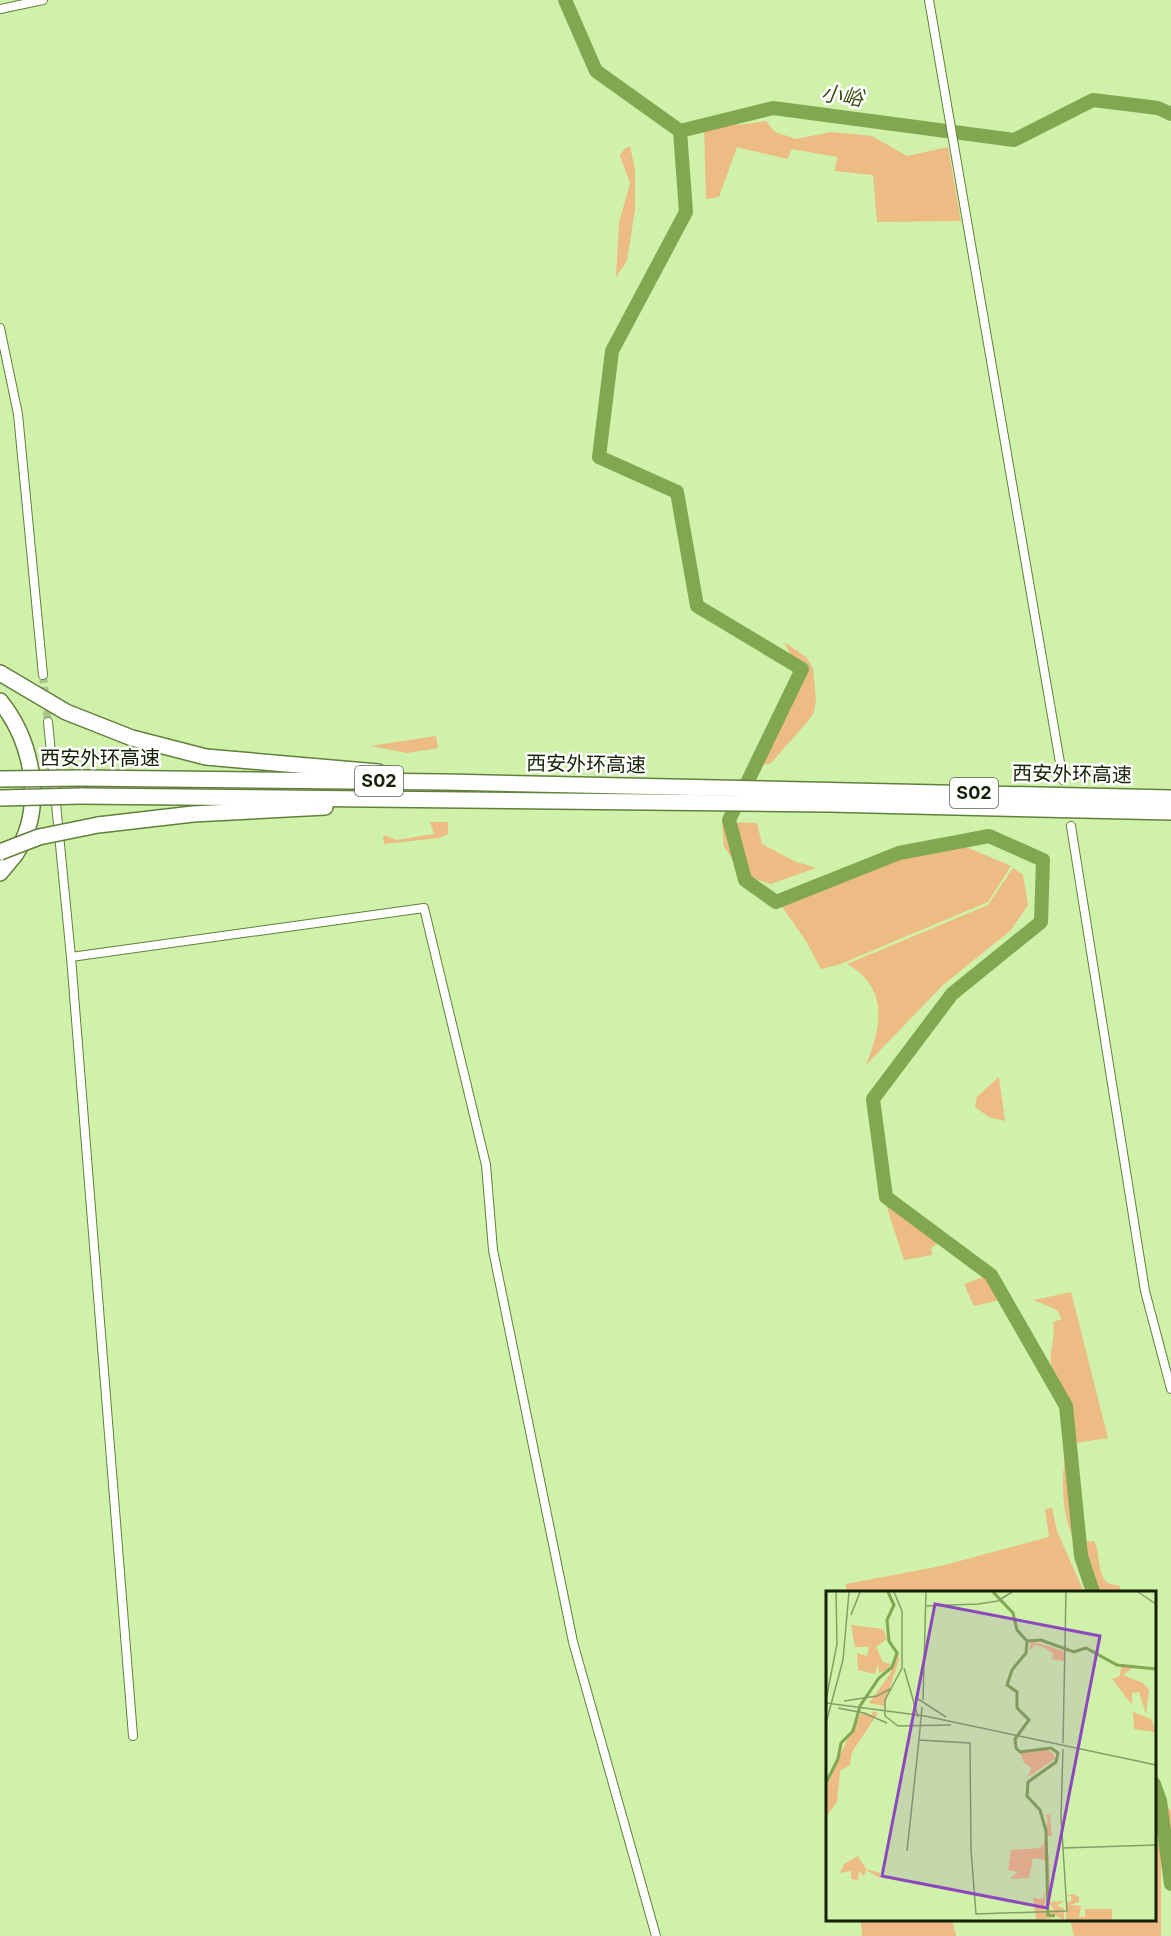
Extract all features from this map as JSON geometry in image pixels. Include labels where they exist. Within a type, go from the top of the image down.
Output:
[{"type":"highway","points":[[0,673],[66,712],[132,738],[206,757],[318,768],[543,784]]},
{"type":"highway","points":[[0,701],[18,729],[28,759],[33,786],[29,822],[16,853],[0,873]]},
{"type":"highway","name":"西安外环高速","points":[[0,779],[543,784],[676,794],[777,796],[1171,798]]},
{"type":"highway","name":"西安外环高速","points":[[0,798],[81,796],[538,800],[676,794]]},
{"type":"highway","name":"西安外环高速","points":[[777,796],[1171,812]]},
{"type":"highway","points":[[0,852],[39,837],[98,825],[193,814],[538,800]]},
{"type":"street","points":[[0,9],[43,0]]},
{"type":"street","points":[[929,0],[1063,780]]},
{"type":"street","points":[[0,328],[18,414],[43,675]]},
{"type":"street","points":[[48,722],[71,957],[133,1736]]},
{"type":"street","points":[[1071,826],[1145,1291],[1171,1389]]},
{"type":"street","points":[[71,957],[424,908],[486,1165],[493,1250],[573,1642],[656,1936]]},
{"type":"shaded area","points":[[712,119],[739,125],[766,121],[775,132],[796,139],[831,132],[872,136],[907,156],[948,147],[961,221],[877,222],[873,175],[835,171],[837,157],[792,149],[787,159],[737,147],[719,197],[706,199],[704,125]]},
{"type":"shaded area","points":[[630,146],[635,170],[635,209],[627,261],[616,277],[619,223],[630,183],[620,156],[624,149]]},
{"type":"shaded area","points":[[784,642],[806,657],[813,668],[816,699],[814,712],[770,764],[751,765],[785,718],[796,691],[795,663]]},
{"type":"shaded area","points":[[436,736],[438,748],[407,753],[370,746]]},
{"type":"shaded area","points":[[430,822],[448,822],[448,834],[439,838],[384,844],[383,835],[397,840],[434,834]]},
{"type":"shaded area","points":[[722,822],[757,823],[762,844],[794,861],[816,868],[771,884],[745,876],[724,847]]},
{"type":"shaded area","points":[[938,842],[966,847],[1011,866],[988,902],[838,965],[821,969],[806,941],[776,898],[829,885]]},
{"type":"shaded area","points":[[1013,868],[1023,875],[1028,905],[1011,930],[943,985],[866,1065],[876,1036],[878,1008],[876,996],[870,984],[861,974],[847,964],[988,905]]},
{"type":"shaded area","points":[[999,1077],[1005,1121],[989,1117],[975,1107],[977,1097]]},
{"type":"shaded area","points":[[886,1199],[941,1241],[931,1248],[932,1255],[904,1260]]},
{"type":"shaded area","points":[[989,1275],[1009,1298],[974,1306],[964,1284]]},
{"type":"shaded area","points":[[1071,1292],[1108,1438],[1076,1443],[1078,1458],[1074,1522],[1078,1533],[1084,1540],[1094,1541],[1103,1578],[1107,1583],[1120,1586],[1119,1591],[1095,1591],[1069,1528],[1064,1502],[1063,1479],[1068,1414],[1051,1367],[1053,1322],[1062,1319],[1057,1310],[1034,1300]]},
{"type":"shaded area","points":[[1052,1508],[1057,1531],[1084,1591],[846,1591],[846,1584],[941,1566],[1049,1537],[1045,1509]]},
{"type":"shaded area","points":[[1156,1780],[1162,1800],[1171,1811],[1171,1857],[1156,1806]]},
{"type":"shaded area","points":[[1156,1838],[1161,1851],[1161,1936],[1074,1936],[1070,1921],[1156,1921]]},
{"type":"shaded area","points":[[952,1921],[956,1936],[862,1936],[861,1922]]},
{"type":"waterway","name":"小峪","points":[[565,0],[596,71],[680,131],[773,108],[1014,140],[1093,100],[1158,108],[1171,114]]},
{"type":"waterway","points":[[680,131],[686,212],[612,351],[599,457],[677,492],[697,606],[802,669],[729,820],[745,880],[776,902],[899,853],[989,836],[1043,860],[1041,922],[952,994],[873,1099],[886,1197],[991,1275],[1066,1406],[1081,1556],[1093,1591]]},
{"type":"waterway","points":[[1156,1790],[1160,1801],[1171,1884]]},
{"type":"tunnel","points":[[43,675],[48,722]]}]
